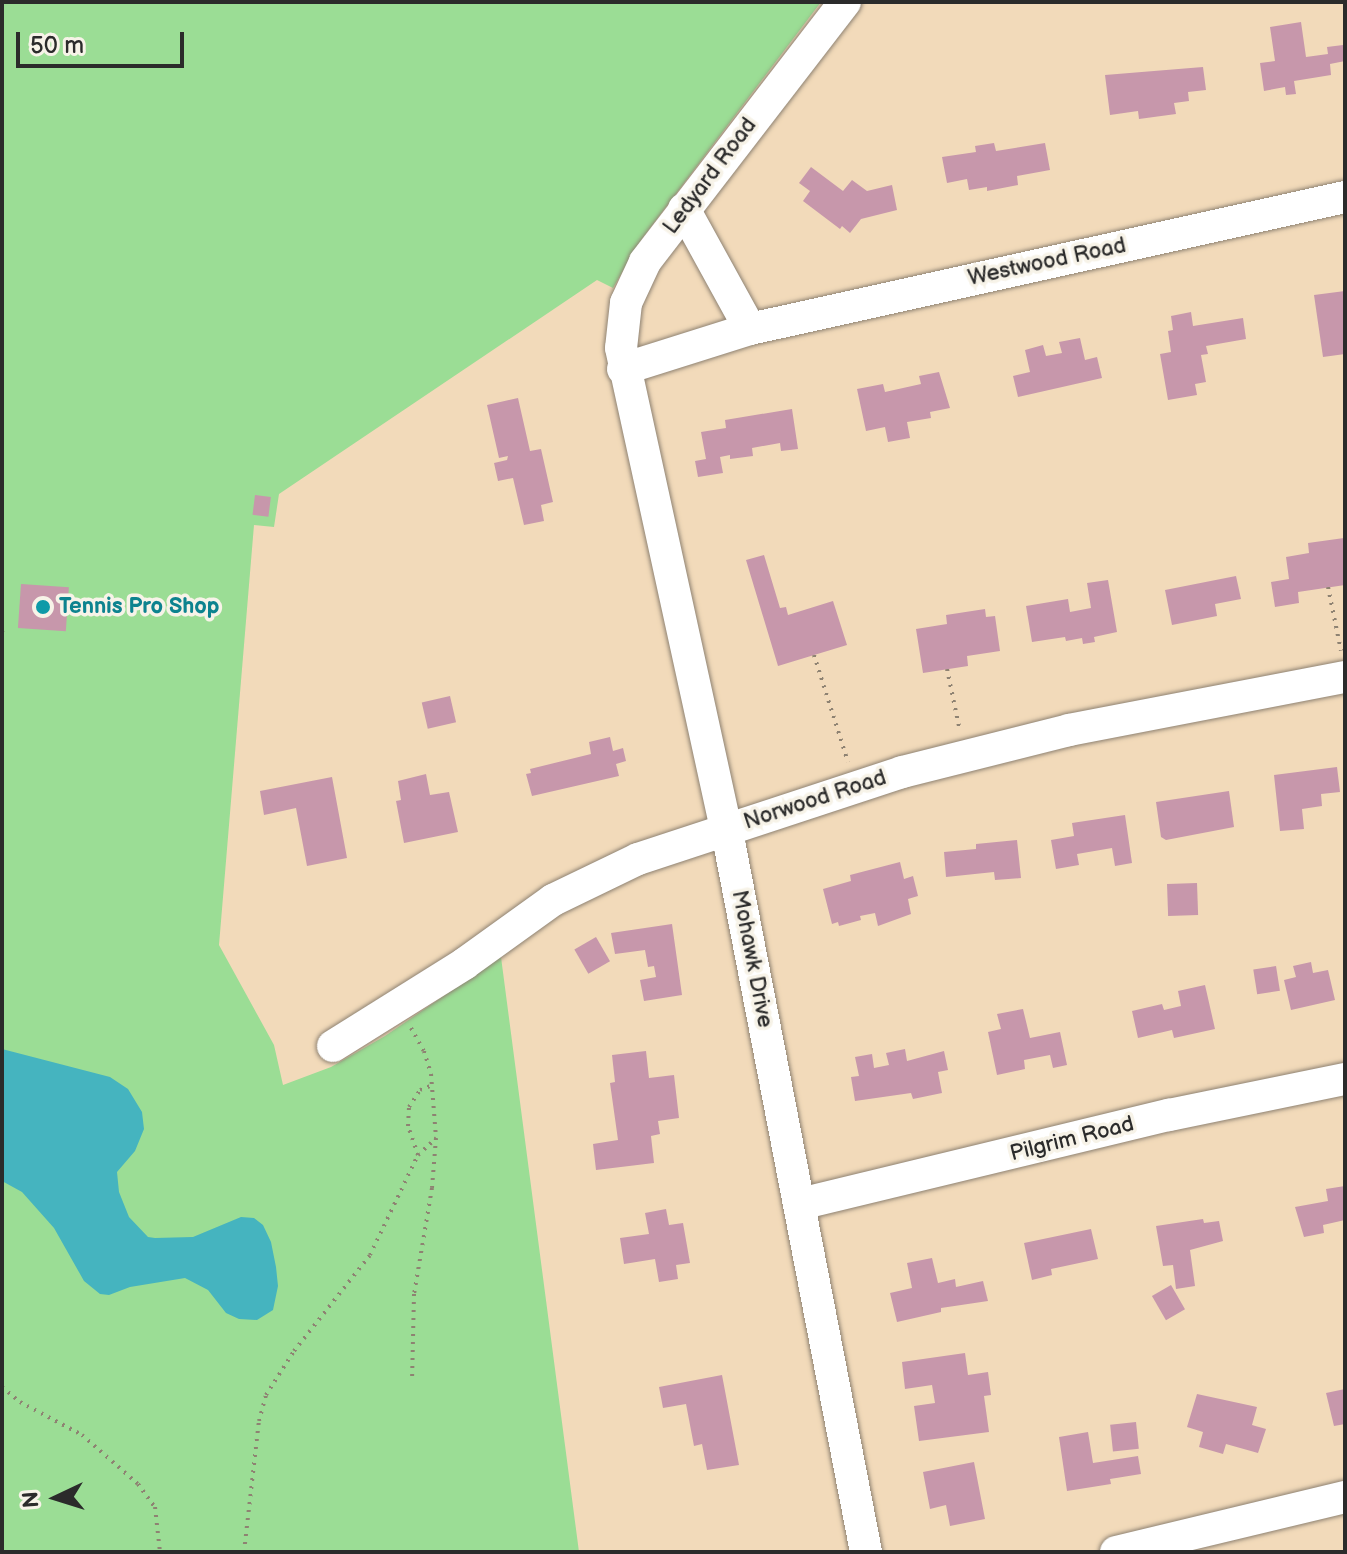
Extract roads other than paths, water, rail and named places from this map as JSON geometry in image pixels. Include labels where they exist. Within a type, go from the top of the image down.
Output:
[{"type":"street","name":"Ledyard Road","points":[[623,369],[622,317],[633,284],[684,209],[845,2]]},
{"type":"street","name":"Westwood Road","points":[[623,369],[750,329],[1345,197]]},
{"type":"street","points":[[684,209],[750,329]]},
{"type":"street","name":"Mohawk Drive","points":[[623,369],[726,828],[866,1552]]},
{"type":"street","name":"Norwood Road","points":[[333,1046],[391,1012],[581,884],[638,859],[902,772],[1343,664]]},
{"type":"street","name":"Pilgrim Road","points":[[800,1204],[1169,1115],[1345,1079]]},
{"type":"street","points":[[1116,1552],[1345,1497]]},
{"type":"water","points":[[2,1049],[110,1077],[128,1089],[142,1112],[144,1129],[135,1151],[117,1172],[119,1192],[129,1217],[148,1237],[155,1238],[193,1237],[241,1217],[254,1218],[263,1225],[271,1242],[278,1286],[273,1310],[257,1320],[239,1319],[226,1313],[208,1290],[185,1278],[130,1287],[109,1295],[100,1294],[84,1281],[54,1228],[22,1192],[2,1181]]},
{"type":"place","name":"Tennis Pro Shop","points":[[43,607]]}]
